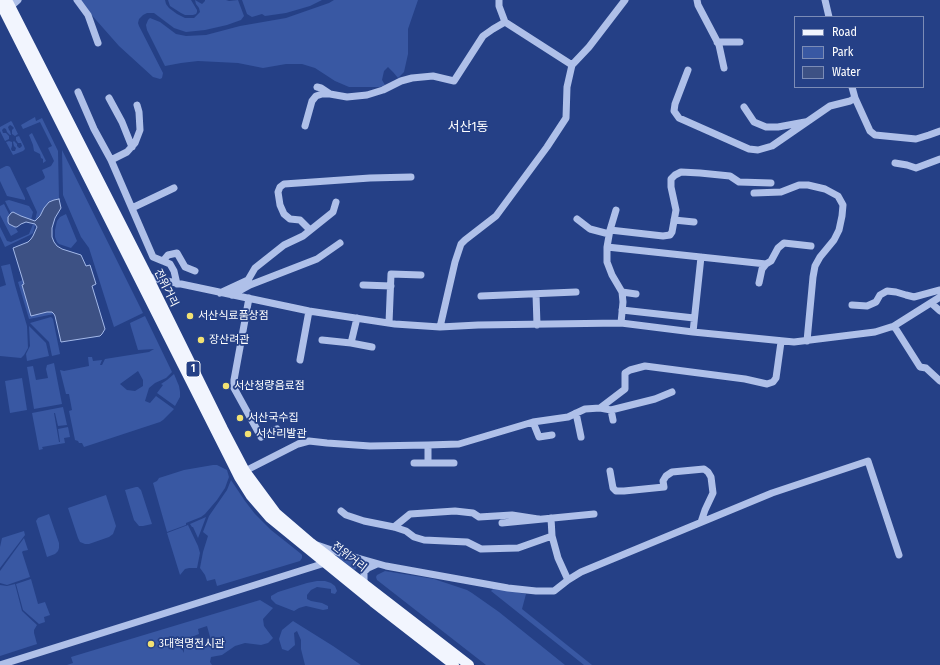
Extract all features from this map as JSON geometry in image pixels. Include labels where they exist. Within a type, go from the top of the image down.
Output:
[{"type":"main road","name":"전위거리","points":[[0,3],[239,477],[251,496],[270,518],[454,665]]},
{"type":"main road","name":"전위거리","points":[[9,3],[245,471],[276,512],[311,543],[469,665]]},
{"type":"street","points":[[9,3],[18,0]]},
{"type":"street","points":[[77,0],[88,15],[98,43]]},
{"type":"street","points":[[499,0],[499,6],[504,22],[572,65]]},
{"type":"street","points":[[440,327],[454,262],[461,244],[496,216],[547,147],[566,118],[567,87],[572,65],[589,48],[624,0]]},
{"type":"street","points":[[697,0],[698,5],[719,45],[724,68]]},
{"type":"street","points":[[825,0],[829,16]]},
{"type":"street","points":[[306,126],[312,101],[316,96],[322,94],[347,97],[367,95],[412,78],[433,76],[454,81],[483,36],[504,22]]},
{"type":"street","points":[[717,42],[740,42]]},
{"type":"street","points":[[688,70],[675,104],[674,111],[678,118],[749,149],[758,150],[772,146],[830,106],[850,101],[855,98]]},
{"type":"street","points":[[317,87],[330,94]]},
{"type":"street","points":[[852,88],[855,98],[870,131],[875,135],[916,139],[940,131]]},
{"type":"street","points":[[78,92],[94,129],[111,160],[153,257],[170,264],[174,271],[177,284]]},
{"type":"street","points":[[109,98],[122,122],[132,147]]},
{"type":"street","points":[[111,160],[127,152],[135,143],[140,130],[137,105]]},
{"type":"street","points":[[744,107],[754,122],[766,127],[778,127],[807,122]]},
{"type":"street","points":[[895,163],[916,168],[940,159]]},
{"type":"street","points":[[577,219],[590,229],[663,236],[670,235],[672,232],[676,210],[671,187],[671,179],[675,175],[681,172],[700,173],[730,176],[739,182],[771,183]]},
{"type":"street","points":[[310,230],[300,220],[290,220],[284,214],[280,205],[278,192],[280,187],[284,184],[370,178],[411,177]]},
{"type":"street","points":[[754,193],[781,192],[799,185],[808,185],[825,189],[838,196],[843,205],[842,216],[834,240],[820,257],[813,277],[807,341]]},
{"type":"street","points":[[132,208],[174,188]]},
{"type":"street","points":[[220,293],[248,280],[255,268],[284,245],[303,236],[333,212],[336,202]]},
{"type":"street","points":[[616,210],[606,247],[607,262],[612,275],[622,292],[621,323]]},
{"type":"street","points":[[674,220],[694,222]]},
{"type":"street","points":[[232,295],[250,285],[317,259],[340,243]]},
{"type":"street","points":[[759,283],[762,269],[771,261],[778,248],[784,243],[811,246]]},
{"type":"street","points":[[606,247],[766,264]]},
{"type":"street","points":[[163,261],[168,255],[177,253],[185,267],[195,271]]},
{"type":"street","points":[[693,332],[701,257]]},
{"type":"street","points":[[389,323],[391,274],[421,275]]},
{"type":"street","points":[[148,277],[309,311],[389,323],[440,327],[621,323],[781,342],[807,341],[875,332],[894,326],[940,297]]},
{"type":"street","points":[[363,286],[391,286]]},
{"type":"street","points":[[852,305],[867,306],[876,302],[880,295],[887,291],[914,297],[940,290]]},
{"type":"street","points":[[481,296],[576,292]]},
{"type":"street","points":[[622,292],[636,294]]},
{"type":"street","points":[[536,294],[537,325]]},
{"type":"street","points":[[249,298],[234,380],[234,388],[261,438],[277,429]]},
{"type":"street","points":[[931,303],[940,311]]},
{"type":"street","points":[[622,310],[694,318]]},
{"type":"street","points":[[300,360],[309,311]]},
{"type":"street","points":[[352,343],[357,318]]},
{"type":"street","points":[[894,326],[920,367],[926,368],[940,381]]},
{"type":"street","points":[[322,340],[372,347]]},
{"type":"street","points":[[600,408],[625,389],[625,373],[645,366],[745,379],[763,384],[773,382],[776,378],[781,342]]},
{"type":"street","points":[[245,471],[298,444],[309,441],[370,446],[459,444],[533,422],[568,417],[585,409],[600,408],[611,410],[655,399],[672,392]]},
{"type":"street","points":[[611,410],[614,420]]},
{"type":"street","points":[[576,413],[581,437]]},
{"type":"street","points":[[533,422],[539,437],[552,435]]},
{"type":"street","points":[[428,445],[428,462]]},
{"type":"street","points":[[311,543],[377,564],[508,588],[554,591],[581,572],[701,522],[772,493],[868,461],[899,555]]},
{"type":"street","points":[[414,463],[454,462]]},
{"type":"street","points":[[610,471],[613,488],[616,491],[624,491],[664,487],[663,481],[666,476],[672,472],[704,469],[711,477],[713,494],[701,522]]},
{"type":"street","points":[[341,511],[346,515],[364,521],[406,531],[414,537],[424,540],[467,542],[481,548],[518,548],[552,536]]},
{"type":"street","points":[[394,527],[410,514],[472,512],[479,517],[512,515],[538,519]]},
{"type":"street","points":[[502,523],[594,514]]},
{"type":"street","points":[[551,518],[552,536],[558,558],[568,580]]},
{"type":"street","points":[[0,665],[325,563]]},
{"type":"street","points":[[365,585],[364,572],[368,568],[377,564]]},
{"type":"green space","points":[[80,0],[165,0],[169,8],[177,14],[185,18],[194,18],[200,12],[195,0],[202,4],[205,0],[238,0],[244,16],[241,20],[227,25],[205,30],[186,32],[174,28],[154,13],[147,13],[143,15],[139,19],[138,23],[163,73],[162,78],[160,79],[153,77],[119,46]]},
{"type":"green space","points":[[168,0],[191,0],[197,12],[193,15],[185,15],[170,6]]},
{"type":"green space","points":[[242,0],[322,0],[310,6],[286,13],[265,16],[262,14],[252,17],[247,14]]},
{"type":"green space","points":[[334,0],[418,0],[408,29],[408,54],[404,72],[398,78],[388,67],[384,71],[382,80],[385,85],[380,87],[349,87],[335,81],[315,68],[302,64],[286,64],[263,68],[238,63],[198,61],[165,66],[146,25],[150,18],[160,22],[176,34],[186,36],[206,35],[240,26],[286,18]]},
{"type":"green space","points":[[35,117],[36,121],[42,118],[58,151],[59,199],[54,200],[44,208],[40,216],[35,221],[37,212],[26,188],[44,179],[45,177],[42,170],[51,166],[54,161],[48,148],[52,146],[40,122],[23,129],[21,125]]},
{"type":"green space","points":[[11,121],[18,134],[15,136],[12,134],[12,130],[14,128],[10,125],[8,127],[11,135],[4,128],[2,130],[3,133],[6,133],[9,136],[9,139],[5,141],[0,131],[0,127]]},
{"type":"green space","points":[[32,133],[46,161],[43,163],[43,159],[41,158],[40,154],[34,151],[29,135]]},
{"type":"green space","points":[[19,136],[25,149],[13,155],[6,142],[12,142],[11,149],[12,151],[15,151],[16,148],[14,146],[14,141],[19,148],[22,146],[21,143],[18,143],[16,140],[16,137]]},
{"type":"green space","points":[[62,150],[143,313],[114,327],[89,248],[81,237],[63,195]]},
{"type":"green space","points":[[6,166],[10,167],[25,200],[7,196],[0,181],[0,169]]},
{"type":"green space","points":[[9,200],[29,206],[33,212],[31,220],[16,213],[11,213],[5,201]]},
{"type":"green space","points":[[4,204],[9,214],[9,224],[15,227],[18,232],[11,236],[0,215],[0,206]]},
{"type":"green space","points":[[66,214],[77,241],[71,248],[59,244],[55,237],[57,221],[60,217]]},
{"type":"green space","points":[[33,224],[35,225],[33,233],[5,247],[0,236],[0,227],[7,241],[11,242],[29,234]]},
{"type":"green space","points":[[10,264],[27,326],[28,348],[21,358],[0,356],[0,287],[6,285],[1,266]]},
{"type":"green space","points":[[23,280],[24,285],[22,285],[31,315],[47,312],[52,312],[54,314],[29,319],[18,282]]},
{"type":"green space","points":[[145,316],[172,372],[166,378],[155,383],[149,388],[145,401],[150,403],[156,396],[174,409],[160,422],[84,447],[82,443],[75,440],[69,411],[72,410],[69,394],[66,394],[60,370],[64,371],[89,366],[88,357],[92,357],[93,361],[102,360],[100,365],[102,365],[105,359],[149,352],[154,349],[138,350],[130,323]],"holes":[[[138,371],[143,380],[143,386],[135,391],[127,390],[120,384]]]},
{"type":"green space","points":[[51,317],[53,319],[60,354],[52,356],[49,342],[30,323]]},
{"type":"green space","points":[[29,326],[46,343],[49,356],[27,361],[26,354],[30,346]]},
{"type":"green space","points":[[54,363],[62,404],[34,409],[27,367],[33,366],[36,380],[48,378],[46,369],[47,365]]},
{"type":"green space","points":[[174,374],[180,392],[180,397],[175,406],[157,393],[163,385],[161,384]]},
{"type":"green space","points":[[22,378],[27,410],[10,413],[5,381]]},
{"type":"green space","points":[[63,407],[67,425],[58,426],[54,413],[59,442],[58,429],[68,427],[70,437],[64,438],[65,443],[42,447],[43,449],[39,450],[32,413]]},
{"type":"green space","points":[[217,465],[227,470],[229,477],[225,488],[217,500],[201,517],[186,523],[186,525],[167,532],[153,483],[159,478],[184,470]]},
{"type":"green space","points":[[231,480],[255,514],[271,530],[300,553],[302,558],[300,561],[217,586],[215,579],[207,581],[200,568],[208,536],[203,532],[209,516],[227,490]]},
{"type":"green space","points":[[136,487],[141,490],[152,524],[139,526],[134,520],[125,490]]},
{"type":"green space","points":[[106,495],[116,526],[113,534],[109,537],[89,544],[80,542],[68,508]]},
{"type":"green space","points":[[49,514],[59,543],[59,548],[55,554],[47,557],[36,521],[38,518]]},
{"type":"green space","points":[[206,517],[198,538],[190,524]]},
{"type":"green space","points":[[188,525],[200,553],[197,568],[185,569],[180,575],[167,533]]},
{"type":"green space","points":[[24,531],[25,535],[0,568],[0,547],[2,538]]},
{"type":"green space","points":[[24,538],[28,550],[22,552],[30,577],[7,585],[0,583],[0,571]]},
{"type":"green space","points":[[335,554],[355,562],[357,565],[356,569],[354,570]]},
{"type":"green space","points":[[385,571],[434,579],[467,590],[499,612],[565,665],[486,665],[377,580],[377,575]]},
{"type":"green space","points":[[31,579],[38,604],[45,602],[50,615],[44,617],[45,622],[39,624],[23,610],[16,584]]},
{"type":"green space","points":[[317,581],[331,583],[335,586],[337,591],[335,594],[331,593],[331,589],[317,587],[311,590],[307,595],[307,599],[322,603],[328,606],[328,609],[323,610],[306,606],[294,611],[276,604],[271,599],[271,596],[278,592]]},
{"type":"green space","points":[[15,584],[22,611],[37,625],[34,633],[37,644],[0,656],[0,585],[7,586]]},
{"type":"green space","points":[[496,588],[526,594],[522,609],[592,665],[584,665],[491,591]]},
{"type":"green space","points":[[260,600],[273,608],[263,619],[264,626],[273,638],[268,643],[261,645],[245,643],[235,646],[222,655],[211,657],[210,662],[212,665],[67,665],[73,663],[71,657]],"holes":[[[207,626],[212,644],[200,647],[191,643],[184,646],[184,653],[182,649],[183,645],[190,642],[189,638],[199,634],[198,629]]]},
{"type":"green space","points":[[293,621],[361,665],[305,665],[301,649],[301,640],[297,631],[294,633],[295,645],[288,651],[282,649],[279,639],[282,630]]},
{"type":"water","points":[[59,199],[61,208],[55,218],[52,228],[52,237],[57,246],[81,255],[86,266],[90,265],[96,284],[92,286],[105,329],[100,336],[61,342],[55,316],[52,312],[31,316],[22,285],[24,284],[13,248],[28,242],[33,236],[37,227],[35,224],[26,222],[15,227],[8,222],[8,217],[13,212],[35,221],[49,202]]},
{"type":"place","name":"서산식료품상점","points":[[190,316]]},
{"type":"place","name":"장산려관","points":[[201,340]]},
{"type":"place","name":"서산청량음료점","points":[[226,386]]},
{"type":"place","name":"서산국수집","points":[[240,418]]},
{"type":"place","name":"서산리발관","points":[[248,434]]},
{"type":"place","name":"3대혁명전시관","points":[[151,644]]},
{"type":"district","name":"서산1동","points":[[468,127]]}]
